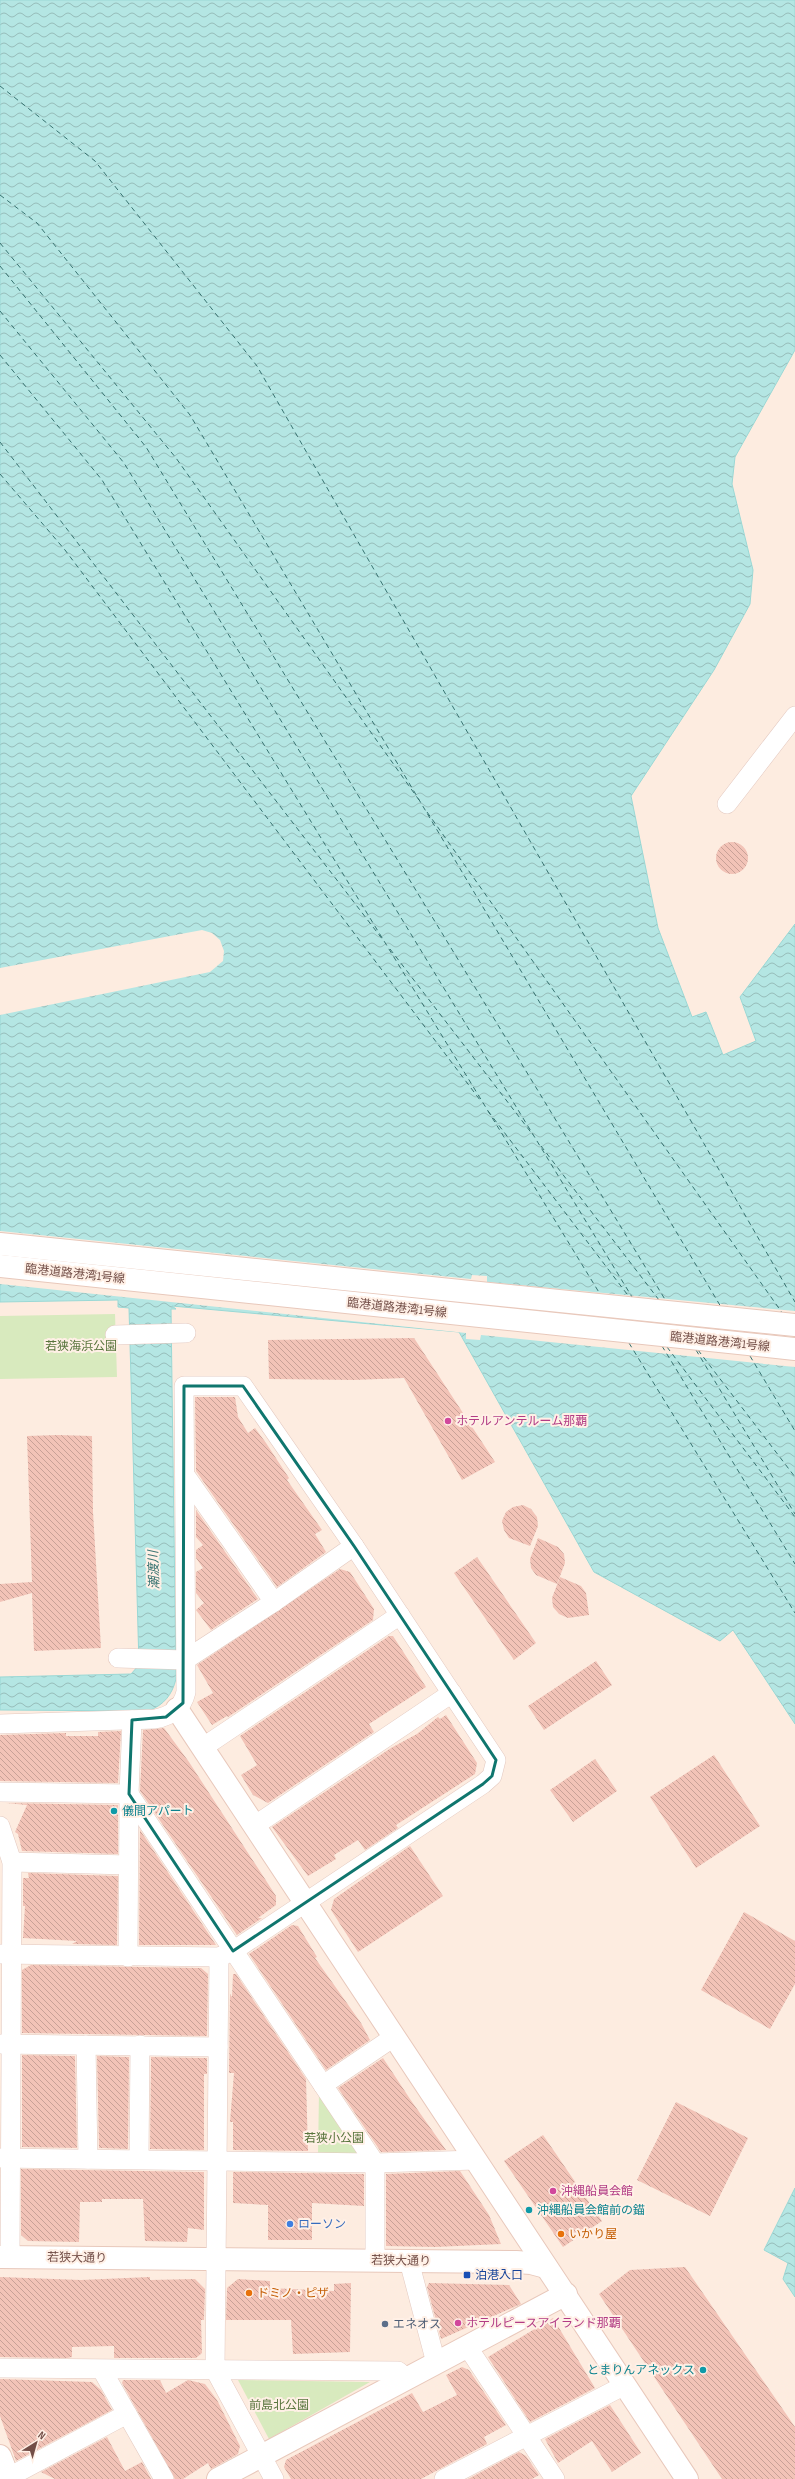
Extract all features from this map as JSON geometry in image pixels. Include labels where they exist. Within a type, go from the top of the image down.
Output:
[{"type":"street","points":[[727,804],[795,716]]},
{"type":"street","name":"臨港道路港湾1号線","points":[[0,1244],[795,1325]]},
{"type":"street","name":"臨港道路港湾1号線","points":[[0,1266],[795,1349]]},
{"type":"street","points":[[115,1334],[186,1333]]},
{"type":"street","points":[[0,1724],[132,1720],[166,1717],[177,1710],[183,1703],[186,1692],[179,1660],[185,1475],[184,1386],[243,1386],[354,1546],[496,1760],[492,1776],[483,1784],[226,1954],[128,1957],[6,1954]]},
{"type":"street","points":[[185,1475],[274,1602]]},
{"type":"street","points":[[127,1658],[179,1660],[274,1602],[354,1546]]},
{"type":"street","points":[[202,1748],[400,1615]]},
{"type":"street","points":[[254,1826],[452,1693]]},
{"type":"street","points":[[177,1710],[546,2267],[566,2294],[687,2479]]},
{"type":"street","points":[[128,1957],[129,1794],[132,1720]]},
{"type":"street","points":[[0,1792],[129,1794]]},
{"type":"street","points":[[129,1794],[226,1954],[323,2085],[375,2163],[375,2260]]},
{"type":"street","points":[[0,1826],[12,1862],[6,1954],[5,2257]]},
{"type":"street","points":[[12,1862],[128,1866]]},
{"type":"street","points":[[226,1954],[218,2046],[216,2370],[274,2479]]},
{"type":"street","points":[[323,2085],[394,2037]]},
{"type":"street","points":[[5,2044],[218,2046]]},
{"type":"street","points":[[86,2045],[88,2159]]},
{"type":"street","points":[[139,2159],[140,2045]]},
{"type":"street","points":[[5,2158],[375,2163],[476,2160]]},
{"type":"street","name":"若狭大通り","points":[[5,2257],[375,2260],[531,2263],[546,2267]]},
{"type":"street","points":[[409,2261],[436,2363]]},
{"type":"street","points":[[218,2479],[566,2294]]},
{"type":"street","points":[[467,2346],[555,2479]]},
{"type":"street","points":[[0,2368],[102,2370],[398,2371],[406,2378]]},
{"type":"street","points":[[102,2370],[164,2479]]},
{"type":"street","points":[[444,2479],[625,2384]]},
{"type":"street","points":[[0,2456],[9,2478],[127,2414]]},
{"type":"highlighted area","points":[[184,1386],[243,1386],[354,1546],[496,1760],[492,1776],[483,1784],[233,1951],[129,1794],[132,1720],[166,1717],[183,1703]]},
{"type":"green space","name":"若狭海浜公園","points":[[115,1314],[117,1377],[0,1379],[0,1316]]},
{"type":"green space","name":"若狭小公園","points":[[319,2091],[361,2153],[318,2155]]},
{"type":"green space","name":"前島北公園","points":[[238,2380],[370,2382],[269,2439]]},
{"type":"water","name":"潮渡川","points":[[0,0],[795,0],[795,350],[735,457],[732,484],[753,570],[750,604],[714,670],[631,796],[658,928],[692,1017],[706,1012],[723,1055],[756,1041],[740,997],[795,924],[795,1724],[733,1630],[720,1641],[594,1572],[459,1332],[172,1306],[176,1309],[171,1309],[176,1679],[170,1695],[159,1706],[148,1711],[0,1710],[0,1677],[131,1674],[139,1665],[129,1308],[118,1307],[118,1300],[0,1302]]},
{"type":"water","points":[[795,2188],[795,2297],[783,2279],[788,2263],[764,2250]]},
{"type":"pier","points":[[202,930],[212,933],[220,940],[224,951],[223,961],[210,972],[0,1015],[0,968]]},
{"type":"pier","points":[[0,1231],[471,1279],[472,1275],[487,1276],[487,1282],[795,1311],[795,1367],[481,1335],[480,1340],[466,1339],[466,1333],[0,1284]]},
{"type":"building","points":[[729,842],[735,842],[745,849],[748,858],[747,864],[741,871],[735,874],[729,874],[719,867],[716,861],[716,855],[723,845]]},
{"type":"building","name":"ホテルアンテルーム那覇","points":[[414,1338],[495,1462],[462,1480],[404,1378],[354,1380],[269,1379],[268,1340]]},
{"type":"building","points":[[195,1397],[235,1397],[238,1417],[248,1433],[255,1428],[289,1478],[287,1480],[322,1530],[315,1534],[326,1552],[277,1587],[196,1471]]},
{"type":"building","points":[[27,1436],[92,1436],[93,1512],[101,1648],[34,1651],[32,1593],[0,1602],[0,1584],[32,1582]]},
{"type":"building","points":[[523,1505],[531,1509],[537,1517],[538,1526],[530,1546],[509,1538],[504,1530],[502,1521],[506,1512],[513,1507]]},
{"type":"building","points":[[196,1510],[258,1599],[211,1630],[196,1610],[204,1603],[196,1593],[196,1572],[203,1568],[196,1558],[196,1550],[203,1545],[196,1537]]},
{"type":"building","points":[[538,1538],[558,1547],[564,1554],[565,1563],[557,1584],[536,1575],[531,1568],[530,1559]]},
{"type":"building","points":[[477,1557],[536,1643],[514,1660],[454,1573]]},
{"type":"building","points":[[340,1569],[350,1572],[374,1609],[373,1620],[228,1717],[227,1716],[212,1725],[197,1702],[213,1693],[197,1665]]},
{"type":"building","points":[[560,1577],[581,1586],[586,1593],[589,1615],[568,1618],[559,1614],[553,1607],[552,1598]]},
{"type":"building","points":[[389,1636],[393,1636],[426,1687],[369,1724],[374,1732],[268,1803],[253,1795],[241,1775],[257,1765],[240,1736]]},
{"type":"building","points":[[596,1661],[612,1685],[544,1730],[528,1706]]},
{"type":"building","points":[[446,1715],[477,1763],[475,1774],[396,1825],[398,1828],[365,1850],[358,1840],[334,1855],[336,1859],[308,1876],[272,1827],[391,1748],[417,1734],[438,1717],[440,1719]]},
{"type":"building","points":[[164,1728],[189,1762],[276,1896],[276,1905],[258,1918],[262,1918],[237,1935],[140,1791],[143,1730]]},
{"type":"building","points":[[121,1731],[118,1783],[0,1781],[0,1735],[66,1733],[66,1736],[98,1736],[98,1732]]},
{"type":"building","points":[[714,1755],[760,1826],[696,1868],[650,1797]]},
{"type":"building","points":[[595,1759],[617,1791],[573,1822],[550,1790]]},
{"type":"building","points":[[6,1803],[118,1805],[118,1854],[22,1851],[18,1834],[15,1832],[27,1805]]},
{"type":"building","points":[[140,1830],[216,1945],[139,1945]]},
{"type":"building","points":[[410,1846],[443,1896],[358,1952],[331,1910],[334,1899]]},
{"type":"building","points":[[28,1873],[118,1876],[117,1945],[72,1944],[77,1941],[23,1938],[25,1906],[23,1906],[23,1878],[29,1878]]},
{"type":"building","points":[[744,1912],[795,1941],[795,1984],[770,2029],[701,1990]]},
{"type":"building","points":[[292,1925],[298,1926],[317,1957],[315,1958],[361,2023],[370,2040],[326,2070],[249,1954]]},
{"type":"building","points":[[31,1965],[201,1968],[208,1974],[207,2036],[22,2033],[22,1970]]},
{"type":"building","points":[[233,1974],[236,1974],[306,2079],[308,2151],[233,2150],[233,2122],[230,2122],[234,2073],[229,2073],[230,1994],[232,1997]]},
{"type":"building","points":[[22,2055],[75,2056],[77,2148],[22,2147]]},
{"type":"building","points":[[97,2056],[129,2057],[128,2149],[99,2148]]},
{"type":"building","points":[[151,2057],[207,2058],[207,2074],[204,2074],[204,2150],[150,2149]]},
{"type":"building","points":[[383,2058],[446,2150],[381,2152],[338,2088]]},
{"type":"building","points":[[676,2102],[748,2138],[710,2216],[637,2180]]},
{"type":"building","name":"沖縄船員会館","points":[[543,2135],[602,2221],[563,2247],[504,2161]]},
{"type":"building","points":[[21,2169],[204,2172],[204,2230],[188,2228],[187,2242],[145,2241],[143,2199],[102,2199],[102,2202],[80,2202],[79,2242],[28,2241],[21,2235]]},
{"type":"building","points":[[460,2171],[489,2215],[501,2244],[435,2247],[386,2246],[386,2174]]},
{"type":"building","points":[[233,2172],[364,2174],[364,2206],[312,2203],[312,2240],[268,2240],[268,2205],[233,2203]]},
{"type":"building","name":"とまりんアネックス","points":[[685,2267],[795,2427],[795,2479],[722,2479],[599,2294],[630,2270]]},
{"type":"building","points":[[0,2277],[81,2280],[150,2277],[150,2280],[195,2279],[205,2289],[204,2320],[201,2320],[202,2353],[196,2358],[114,2358],[114,2346],[72,2347],[72,2357],[67,2358],[0,2357]]},
{"type":"building","points":[[238,2279],[270,2281],[270,2288],[334,2291],[334,2284],[351,2283],[350,2352],[293,2354],[291,2320],[226,2320],[227,2288]]},
{"type":"building","name":"ホテルピースアイランド那覇","points":[[429,2283],[509,2285],[521,2304],[441,2339],[427,2287]]},
{"type":"building","points":[[553,2318],[595,2388],[530,2422],[488,2357]]},
{"type":"building","points":[[462,2367],[469,2370],[506,2425],[484,2437],[487,2444],[421,2479],[291,2479],[284,2467],[286,2460],[412,2393],[423,2412],[457,2395],[446,2375]]},
{"type":"building","points":[[0,2379],[92,2382],[101,2390],[112,2410],[16,2461],[0,2416]]},
{"type":"building","points":[[123,2380],[160,2380],[166,2393],[188,2380],[205,2384],[217,2400],[240,2446],[238,2454],[211,2469],[208,2463],[183,2479],[175,2479],[122,2383]]},
{"type":"building","points":[[610,2405],[641,2453],[612,2472],[592,2441],[558,2463],[545,2439]]},
{"type":"building","points":[[107,2437],[125,2471],[142,2462],[151,2479],[55,2479],[41,2472]]},
{"type":"building","points":[[519,2452],[526,2456],[539,2475],[532,2479],[468,2479]]},
{"type":"ferry route","points":[[0,86],[95,161],[257,366],[795,1302]]},
{"type":"ferry route","points":[[0,195],[37,223],[190,415],[721,1307]]},
{"type":"ferry route","points":[[0,243],[176,458],[419,800]]},
{"type":"ferry route","points":[[0,266],[146,447],[666,1301]]},
{"type":"ferry route","points":[[0,311],[124,463],[632,1297]]},
{"type":"ferry route","points":[[0,355],[102,480],[600,1294]]},
{"type":"ferry route","points":[[0,442],[383,940]]},
{"type":"ferry route","points":[[0,474],[65,550],[480,1100]]},
{"type":"ferry route","points":[[427,812],[783,1314]]},
{"type":"ferry route","points":[[390,949],[533,1135]]},
{"type":"ferry route","points":[[488,1111],[630,1298]]},
{"type":"ferry route","points":[[541,1146],[659,1300]]},
{"type":"ferry route","points":[[629,1343],[795,1613]]},
{"type":"ferry route","points":[[662,1346],[795,1564]]},
{"type":"ferry route","points":[[667,1347],[795,1517]]},
{"type":"ferry route","points":[[696,1350],[795,1514]]},
{"type":"ferry route","points":[[698,1350],[795,1477]]},
{"type":"ferry route","points":[[750,1356],[795,1431]]},
{"type":"place","name":"ホテルアンテルーム那覇","points":[[448,1421]]},
{"type":"place","name":"儀間アパート","points":[[114,1811]]},
{"type":"place","name":"沖縄船員会館","points":[[553,2191]]},
{"type":"place","name":"沖縄船員会館前の錨","points":[[529,2210]]},
{"type":"place","name":"ローソン","points":[[290,2224]]},
{"type":"place","name":"いかり屋","points":[[561,2234]]},
{"type":"place","name":"泊港入口","points":[[467,2275]]},
{"type":"place","name":"ドミノ・ピザ","points":[[249,2293]]},
{"type":"place","name":"ホテルピースアイランド那覇","points":[[458,2323]]},
{"type":"place","name":"エネオス","points":[[385,2324]]},
{"type":"place","name":"とまりんアネックス","points":[[703,2370]]}]
